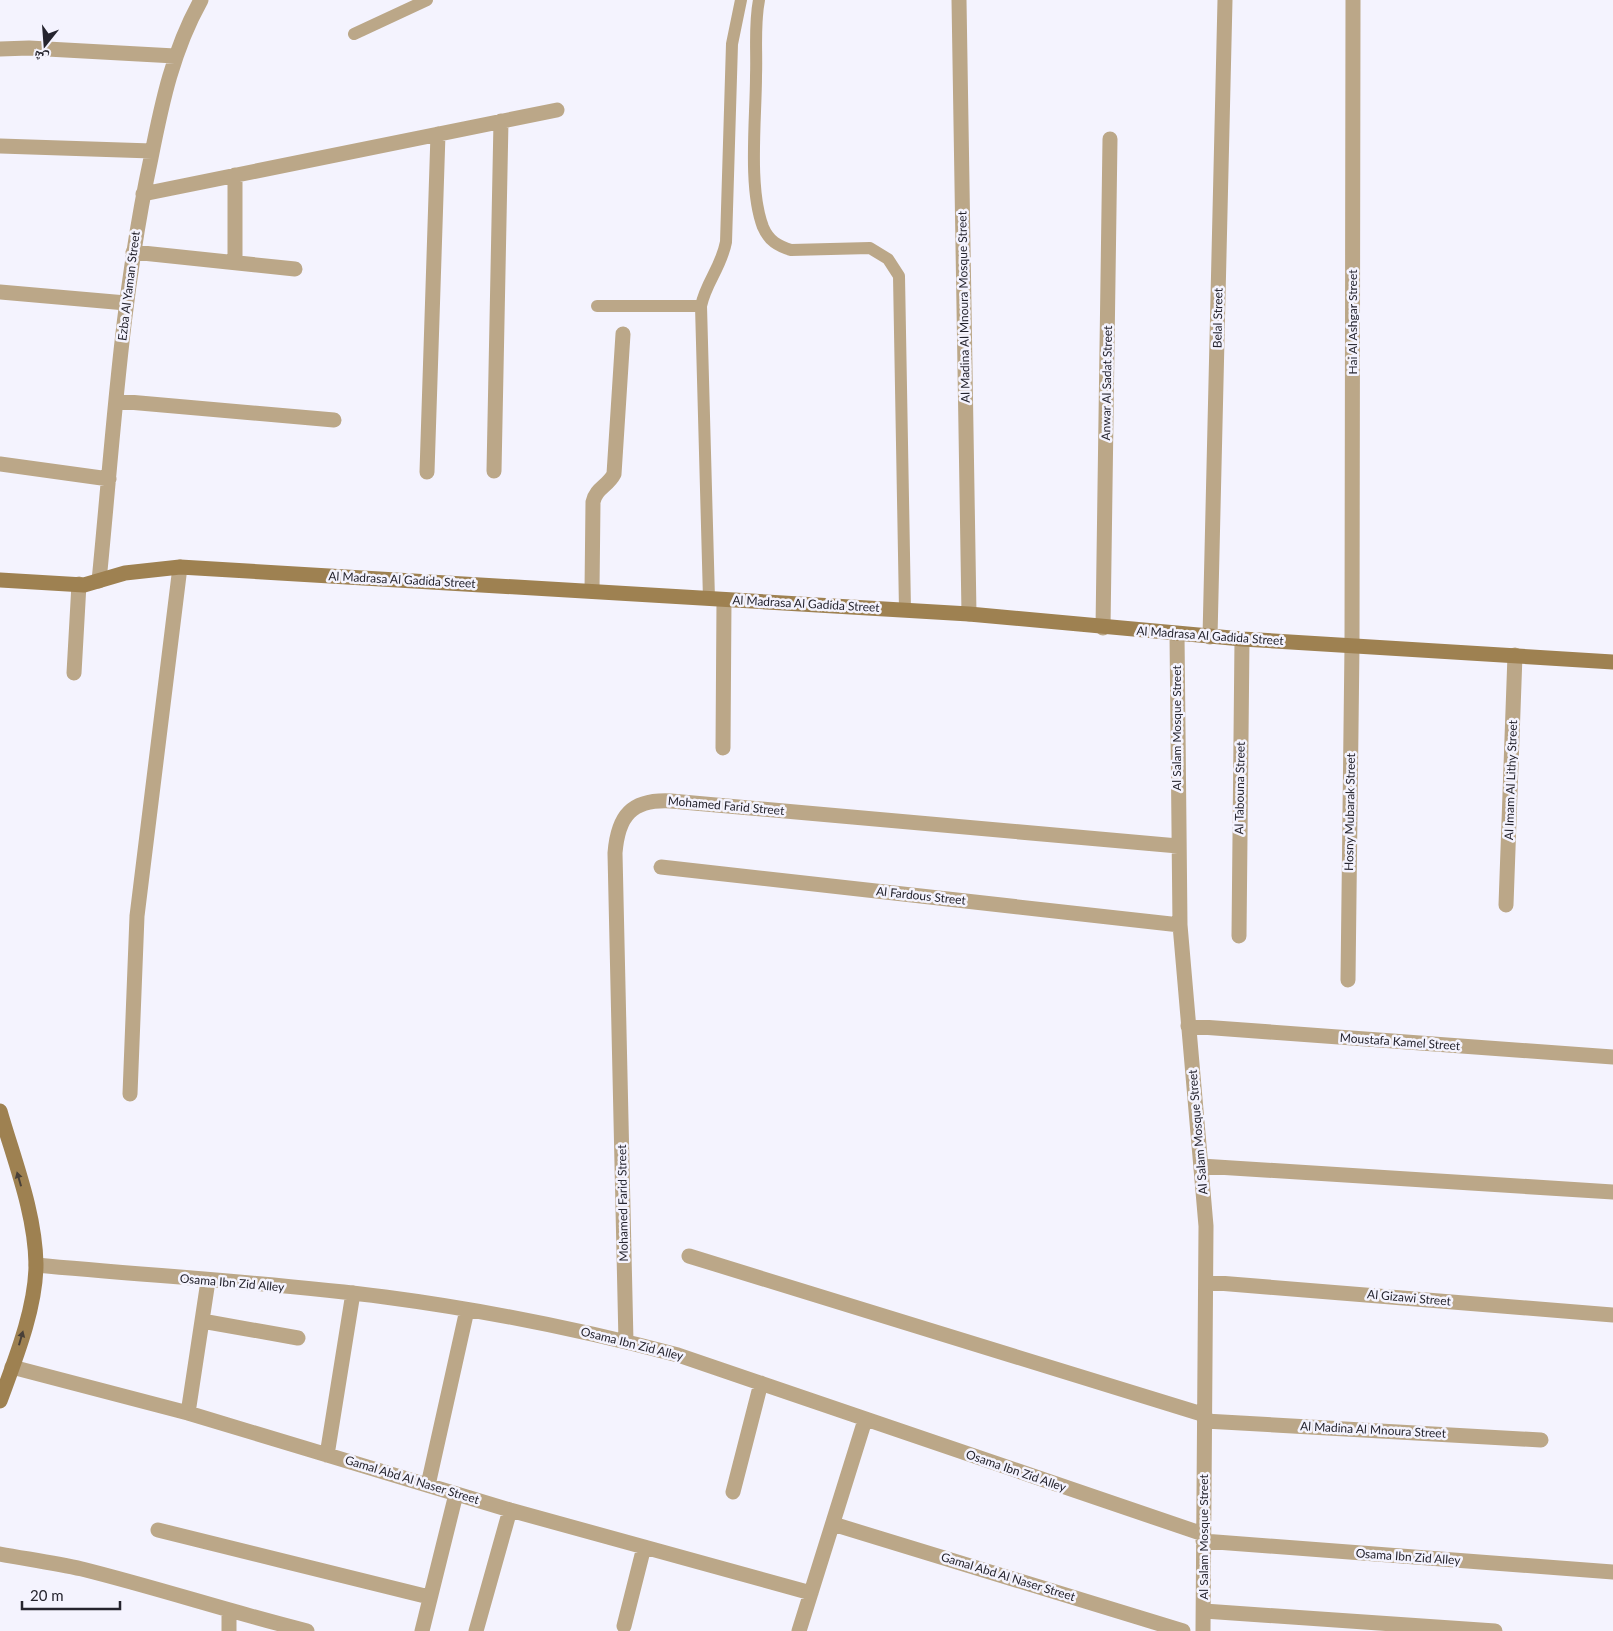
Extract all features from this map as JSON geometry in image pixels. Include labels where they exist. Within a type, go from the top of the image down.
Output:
[{"type":"street","name":"Ezba Al Yaman Street","points":[[99,581],[126,302],[143,194],[175,56],[201,0]]},
{"type":"street","name":"Al Madina Al Mnoura Mosque Street","points":[[959,0],[969,614]]},
{"type":"street","name":"Belal Street","points":[[1210,637],[1225,0]]},
{"type":"street","name":"Hai Al Ashgar Street","points":[[1352,645],[1353,0]]},
{"type":"street","points":[[0,49],[29,48],[175,56]]},
{"type":"street","points":[[143,194],[557,110]]},
{"type":"street","points":[[494,471],[501,121]]},
{"type":"street","points":[[427,472],[438,134]]},
{"type":"street","name":"Anwar Al Sadat Street","points":[[1103,628],[1110,139]]},
{"type":"street","points":[[0,146],[152,151]]},
{"type":"street","points":[[234,175],[235,262]]},
{"type":"street","points":[[133,252],[295,269]]},
{"type":"street","points":[[0,292],[126,302]]},
{"type":"street","points":[[592,591],[593,502],[595,494],[601,487],[610,483],[614,474],[623,334]]},
{"type":"street","points":[[117,402],[334,420]]},
{"type":"street","points":[[0,464],[109,479]]},
{"type":"street","points":[[130,1094],[137,916],[180,567]]},
{"type":"street","name":"Al Madrasa Al Gadida Street","points":[[0,580],[80,584],[99,581],[125,573],[180,567],[969,614],[1210,637],[1613,662]]},
{"type":"street","points":[[74,673],[80,584]]},
{"type":"street","points":[[717,599],[723,748]]},
{"type":"street","name":"Al Salam Mosque Street","points":[[1177,634],[1180,925],[1206,1226],[1204,1631]]},
{"type":"street","name":"Al Tabouna Street","points":[[1239,936],[1242,639]]},
{"type":"street","name":"Hosny Mubarak Street","points":[[1348,980],[1352,645]]},
{"type":"street","name":"Al Imam Al Lithy Street","points":[[1506,905],[1515,656]]},
{"type":"street","name":"Mohamed Farid Street","points":[[626,1342],[615,853],[618,829],[624,818],[633,808],[645,802],[671,801],[1178,846]]},
{"type":"street","name":"Al Fardous Street","points":[[661,867],[1180,925]]},
{"type":"street","name":"Moustafa Kamel Street","points":[[1188,1026],[1613,1057]]},
{"type":"street","points":[[0,1111],[31,1221],[36,1265],[30,1303],[12,1367],[0,1401]]},
{"type":"street","points":[[1201,1166],[1613,1192]]},
{"type":"street","name":"Al Madina Al Mnoura Street","points":[[688,1256],[1205,1418],[1541,1440]]},
{"type":"street","name":"Osama Ibn Zid Alley","points":[[36,1265],[353,1294],[467,1310],[626,1342],[678,1355],[761,1383],[1203,1538],[1613,1572]]},
{"type":"street","points":[[188,1413],[208,1281]]},
{"type":"street","name":"Al Gizawi Street","points":[[1206,1282],[1613,1315]]},
{"type":"street","points":[[327,1455],[353,1294]]},
{"type":"street","points":[[428,1485],[467,1310]]},
{"type":"street","points":[[202,1321],[298,1338]]},
{"type":"street","name":"Gamal Abd Al Naser Street","points":[[12,1367],[188,1413],[510,1510],[811,1593]]},
{"type":"street","points":[[732,1492],[761,1383]]},
{"type":"street","points":[[799,1631],[865,1420]]},
{"type":"street","points":[[422,1631],[456,1494]]},
{"type":"street","points":[[476,1631],[510,1510]]},
{"type":"street","name":"Gamal Abd Al Naser Street","points":[[833,1524],[1183,1631]]},
{"type":"street","points":[[158,1530],[429,1597]]},
{"type":"street","points":[[624,1626],[644,1547]]},
{"type":"street","points":[[0,1554],[81,1569],[162,1590],[228,1611],[307,1631]]},
{"type":"street","points":[[228,1611],[229,1631]]},
{"type":"street","points":[[1204,1611],[1495,1631]]},
{"type":"lane","points":[[354,34],[427,0]]},
{"type":"lane","points":[[717,599],[701,306],[704,293],[718,270],[726,242],[732,44],[741,0]]},
{"type":"lane","points":[[759,0],[756,26],[755,164],[760,214],[769,239],[779,246],[791,250],[870,248],[888,259],[900,276],[905,610]]},
{"type":"lane","points":[[596,306],[701,306]]}]
